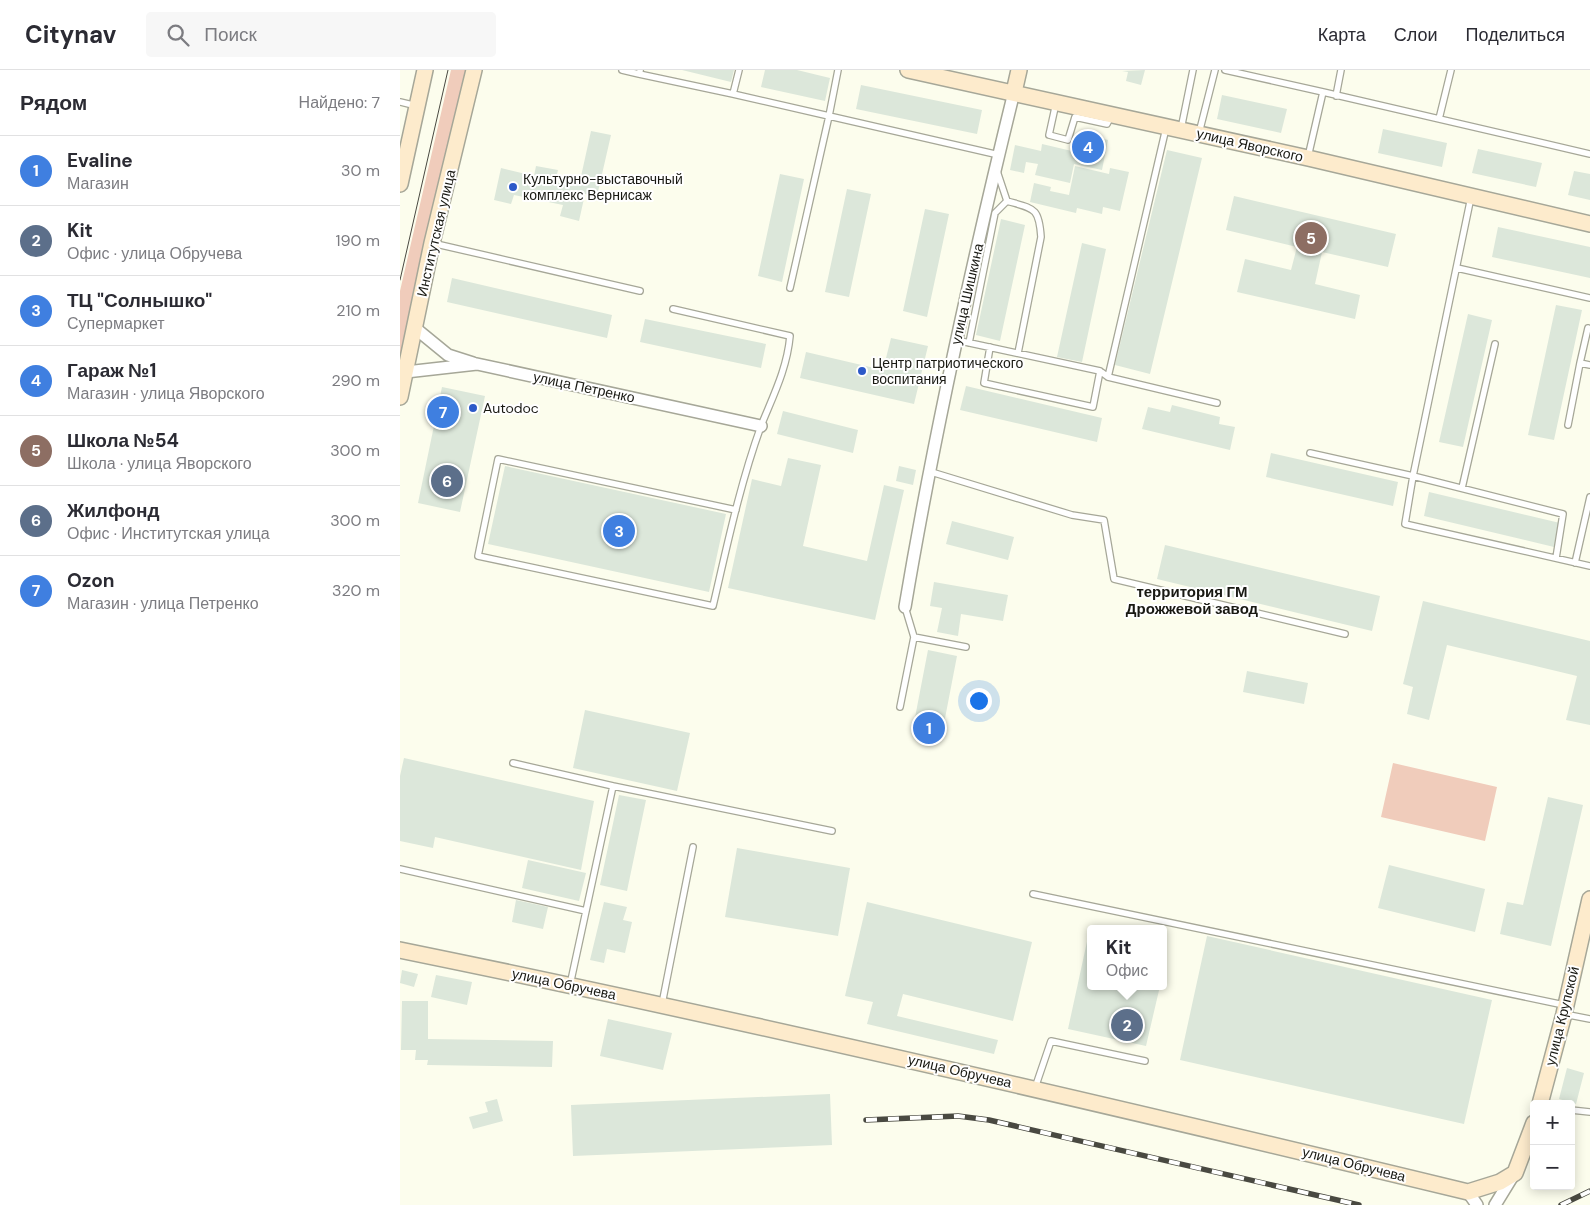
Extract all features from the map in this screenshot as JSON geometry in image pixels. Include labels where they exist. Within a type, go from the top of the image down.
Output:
[{"type":"main road","points":[[400,184],[425,70]]},
{"type":"main road","name":"Институтская улица","points":[[400,397],[432,243],[474,70]]},
{"type":"main road","name":"улица Яворского","points":[[908,70],[1308,158],[1590,224]]},
{"type":"main road","name":"улица Шишкина","points":[[1014,92],[1019,70]]},
{"type":"main road","name":"улица Крупской","points":[[1541,1100],[1566,1010],[1587,923],[1590,899]]},
{"type":"main road","name":"улица Обручева","points":[[400,950],[662,1004],[1036,1088],[1468,1192]]},
{"type":"main road","points":[[1468,1192],[1500,1182],[1514,1173],[1530,1133]]},
{"type":"street","name":"улица Шишкина","points":[[905,607],[928,471],[956,340],[1014,92]]},
{"type":"street","points":[[415,328],[448,355],[477,364]]},
{"type":"street","name":"улица Петренко","points":[[406,372],[477,364],[761,426]]},
{"type":"street","points":[[1495,1205],[1514,1173]]},
{"type":"street","points":[[1468,1192],[1477,1205]]},
{"type":"lane","points":[[622,70],[639,72],[999,155]]},
{"type":"lane","points":[[733,94],[738,70]]},
{"type":"lane","points":[[790,288],[838,70]]},
{"type":"lane","points":[[1108,376],[1173,128],[1193,70]]},
{"type":"lane","points":[[1199,134],[1215,70]]},
{"type":"lane","points":[[1225,70],[1590,154]]},
{"type":"lane","points":[[1336,96],[1341,70]]},
{"type":"lane","points":[[1440,120],[1451,70]]},
{"type":"lane","points":[[1308,158],[1324,92]]},
{"type":"lane","points":[[400,102],[417,106]]},
{"type":"lane","points":[[1056,103],[1049,135],[1068,140],[1075,117],[1107,124],[1111,115]]},
{"type":"lane","points":[[996,169],[1007,201]]},
{"type":"lane","points":[[1471,197],[1413,476],[1405,524],[1590,566]]},
{"type":"lane","points":[[969,343],[995,214],[1007,201]]},
{"type":"lane","points":[[1007,201],[1034,209],[1040,222],[1041,237],[1018,353]]},
{"type":"lane","points":[[432,243],[640,291]]},
{"type":"lane","points":[[1457,268],[1590,298]]},
{"type":"lane","points":[[673,310],[790,336],[785,367],[761,426],[736,510],[713,606],[478,556],[498,459],[736,510]]},
{"type":"lane","points":[[1568,426],[1588,328]]},
{"type":"lane","points":[[956,340],[1100,371],[1108,376],[1217,404]]},
{"type":"lane","points":[[1462,488],[1495,344]]},
{"type":"lane","points":[[990,347],[984,383],[1093,407],[1100,371]]},
{"type":"lane","points":[[1580,363],[1590,365]]},
{"type":"lane","points":[[1310,453],[1413,476],[1563,514],[1556,558]]},
{"type":"lane","points":[[928,471],[1072,515],[1104,520],[1114,579],[1345,634]]},
{"type":"lane","points":[[1575,563],[1590,497]]},
{"type":"lane","points":[[900,707],[914,637],[905,607]]},
{"type":"lane","points":[[914,637],[966,646]]},
{"type":"lane","points":[[513,763],[613,786],[832,831]]},
{"type":"lane","points":[[570,985],[613,786]]},
{"type":"lane","points":[[662,1004],[693,848]]},
{"type":"lane","points":[[400,869],[586,911]]},
{"type":"lane","points":[[1033,894],[1566,1010],[1590,1020]]},
{"type":"lane","points":[[1036,1088],[1051,1041],[1145,1062]]},
{"type":"lane","points":[[1575,1110],[1590,1112]]},
{"type":"shaded area","points":[[451,70],[470,70],[400,375],[400,291]]},
{"type":"shaded area","points":[[1393,763],[1497,787],[1485,841],[1381,817]]},
{"type":"building","points":[[682,70],[734,70],[731,82]]},
{"type":"building","points":[[765,70],[797,70],[830,78],[825,101],[761,87]]},
{"type":"building","points":[[1145,70],[1141,85],[1126,81],[1128,72],[1122,71]]},
{"type":"building","points":[[861,85],[982,110],[977,134],[856,109]]},
{"type":"building","points":[[1222,95],[1287,109],[1281,133],[1217,119]]},
{"type":"building","points":[[1383,129],[1447,143],[1442,167],[1378,153]]},
{"type":"building","points":[[591,131],[611,135],[597,196],[585,194],[579,221],[560,216],[563,205],[514,195],[511,204],[494,200],[501,168],[534,176],[536,166],[558,170],[555,182],[573,186],[575,180],[580,181]]},
{"type":"building","points":[[1080,133],[1108,140],[1102,170],[1074,164],[1070,183],[1035,175],[1038,164],[1026,162],[1024,173],[1010,170],[1015,145],[1041,151],[1042,144],[1076,152]]},
{"type":"building","points":[[1478,149],[1542,163],[1536,187],[1472,173]]},
{"type":"building","points":[[1167,150],[1202,158],[1150,374],[1115,365]]},
{"type":"building","points":[[1075,166],[1109,174],[1110,168],[1129,172],[1120,211],[1103,207],[1102,214],[1077,208],[1076,213],[1030,202],[1034,183],[1051,187],[1050,191],[1069,195]]},
{"type":"building","points":[[1574,171],[1590,174],[1590,200],[1568,195]]},
{"type":"building","points":[[780,174],[804,179],[782,282],[758,276]]},
{"type":"building","points":[[847,189],[871,194],[849,297],[825,292]]},
{"type":"building","points":[[1234,196],[1396,234],[1388,267],[1322,252],[1315,284],[1360,295],[1355,319],[1237,292],[1245,259],[1291,270],[1297,247],[1226,230]]},
{"type":"building","points":[[925,209],[949,214],[927,317],[903,311]]},
{"type":"building","points":[[1001,219],[1025,225],[1000,341],[976,335]]},
{"type":"building","points":[[1498,227],[1590,247],[1590,278],[1492,257]]},
{"type":"building","points":[[1082,243],[1106,249],[1082,362],[1057,357]]},
{"type":"building","points":[[452,278],[612,315],[607,338],[447,302]]},
{"type":"building","points":[[1556,305],[1582,310],[1554,440],[1528,435]]},
{"type":"building","points":[[1468,314],[1492,320],[1463,447],[1439,442]]},
{"type":"building","points":[[645,319],[766,344],[761,368],[640,342]]},
{"type":"building","name":"Центр патриотического воспитания","points":[[891,338],[928,346],[914,404],[800,378],[806,352],[883,370]]},
{"type":"building","points":[[966,386],[1102,418],[1097,442],[960,410]]},
{"type":"building","points":[[442,387],[485,396],[460,512],[418,503]]},
{"type":"building","points":[[1172,405],[1220,417],[1219,424],[1235,427],[1230,450],[1142,429],[1148,407],[1170,412]]},
{"type":"building","points":[[783,411],[858,430],[853,453],[777,434]]},
{"type":"building","points":[[1271,453],[1398,482],[1393,506],[1266,477]]},
{"type":"building","points":[[788,458],[821,465],[803,546],[867,561],[884,485],[904,490],[875,620],[728,588],[752,479],[781,486]]},
{"type":"building","points":[[505,466],[726,514],[709,592],[488,544]]},
{"type":"building","points":[[899,466],[916,470],[913,485],[896,481]]},
{"type":"building","points":[[1429,492],[1560,523],[1554,547],[1424,516]]},
{"type":"building","points":[[952,521],[1014,537],[1008,560],[946,544]]},
{"type":"building","points":[[1165,545],[1380,596],[1372,631],[1157,579]]},
{"type":"building","points":[[934,582],[1008,595],[1003,621],[961,614],[958,636],[937,632],[942,608],[930,606]]},
{"type":"building","points":[[1423,601],[1590,641],[1590,725],[1566,720],[1577,676],[1447,645],[1429,720],[1407,714],[1413,687],[1403,684]]},
{"type":"building","points":[[928,650],[957,656],[941,739],[912,733]]},
{"type":"building","points":[[1247,671],[1308,683],[1304,704],[1243,692]]},
{"type":"building","points":[[585,710],[690,733],[677,791],[573,768]]},
{"type":"building","points":[[404,758],[594,801],[581,870],[435,837],[433,848],[400,841],[400,776]]},
{"type":"building","points":[[619,795],[646,800],[627,891],[600,885]]},
{"type":"building","points":[[1548,797],[1583,805],[1551,946],[1500,934],[1507,902],[1523,905]]},
{"type":"building","points":[[737,848],[850,868],[838,936],[725,917]]},
{"type":"building","points":[[528,860],[586,873],[579,901],[522,888]]},
{"type":"building","points":[[1389,865],[1485,889],[1475,932],[1378,908]]},
{"type":"building","points":[[516,900],[548,907],[543,929],[512,922]]},
{"type":"building","points":[[604,902],[627,907],[623,920],[632,922],[625,953],[607,949],[604,963],[590,960]]},
{"type":"building","points":[[867,902],[1032,942],[1013,1021],[903,994],[897,1016],[998,1040],[994,1054],[867,1024],[873,1002],[845,996]]},
{"type":"building","points":[[1207,936],[1492,1000],[1464,1124],[1180,1060]]},
{"type":"building","points":[[1087,942],[1087,990],[1159,990],[1146,1046],[1068,1029]]},
{"type":"building","points":[[402,970],[418,974],[414,987],[400,983]]},
{"type":"building","points":[[436,975],[472,982],[467,1005],[431,997]]},
{"type":"building","points":[[402,1001],[428,1001],[428,1039],[553,1041],[552,1067],[427,1065],[428,1060],[415,1060],[416,1050],[401,1050]]},
{"type":"building","points":[[608,1019],[672,1033],[663,1070],[600,1056]]},
{"type":"building","points":[[1567,1068],[1584,1073],[1576,1104],[1575,1100],[1559,1099]]},
{"type":"building","points":[[830,1094],[832,1145],[573,1156],[571,1105]]},
{"type":"building","points":[[497,1099],[503,1121],[473,1129],[469,1117],[488,1112],[485,1102]]},
{"type":"tram line","points":[[400,280],[448,70]]},
{"type":"railway","points":[[866,1120],[958,1116],[989,1120],[1359,1205]]},
{"type":"railway","points":[[1561,1205],[1590,1191]]},
{"type":"place","name":"Гараж №1","points":[[1088,147]]},
{"type":"place","name":"Культурно-выставочный комплекс Вернисаж","points":[[513,187]]},
{"type":"place","name":"Школа №54","points":[[1311,238]]},
{"type":"place","name":"Центр патриотического воспитания","points":[[862,371]]},
{"type":"place","name":"Autodoc","points":[[473,408]]},
{"type":"place","name":"Ozon","points":[[443,412]]},
{"type":"place","name":"Жилфонд","points":[[447,481]]},
{"type":"place","name":"ТЦ \"Солнышко\"","points":[[619,531]]},
{"type":"place","name":"Evaline","points":[[929,728]]},
{"type":"place","name":"Kit","points":[[1127,1025]]},
{"type":"district","name":"территория ГМ Дрожжевой завод","points":[[1192,600]]}]
